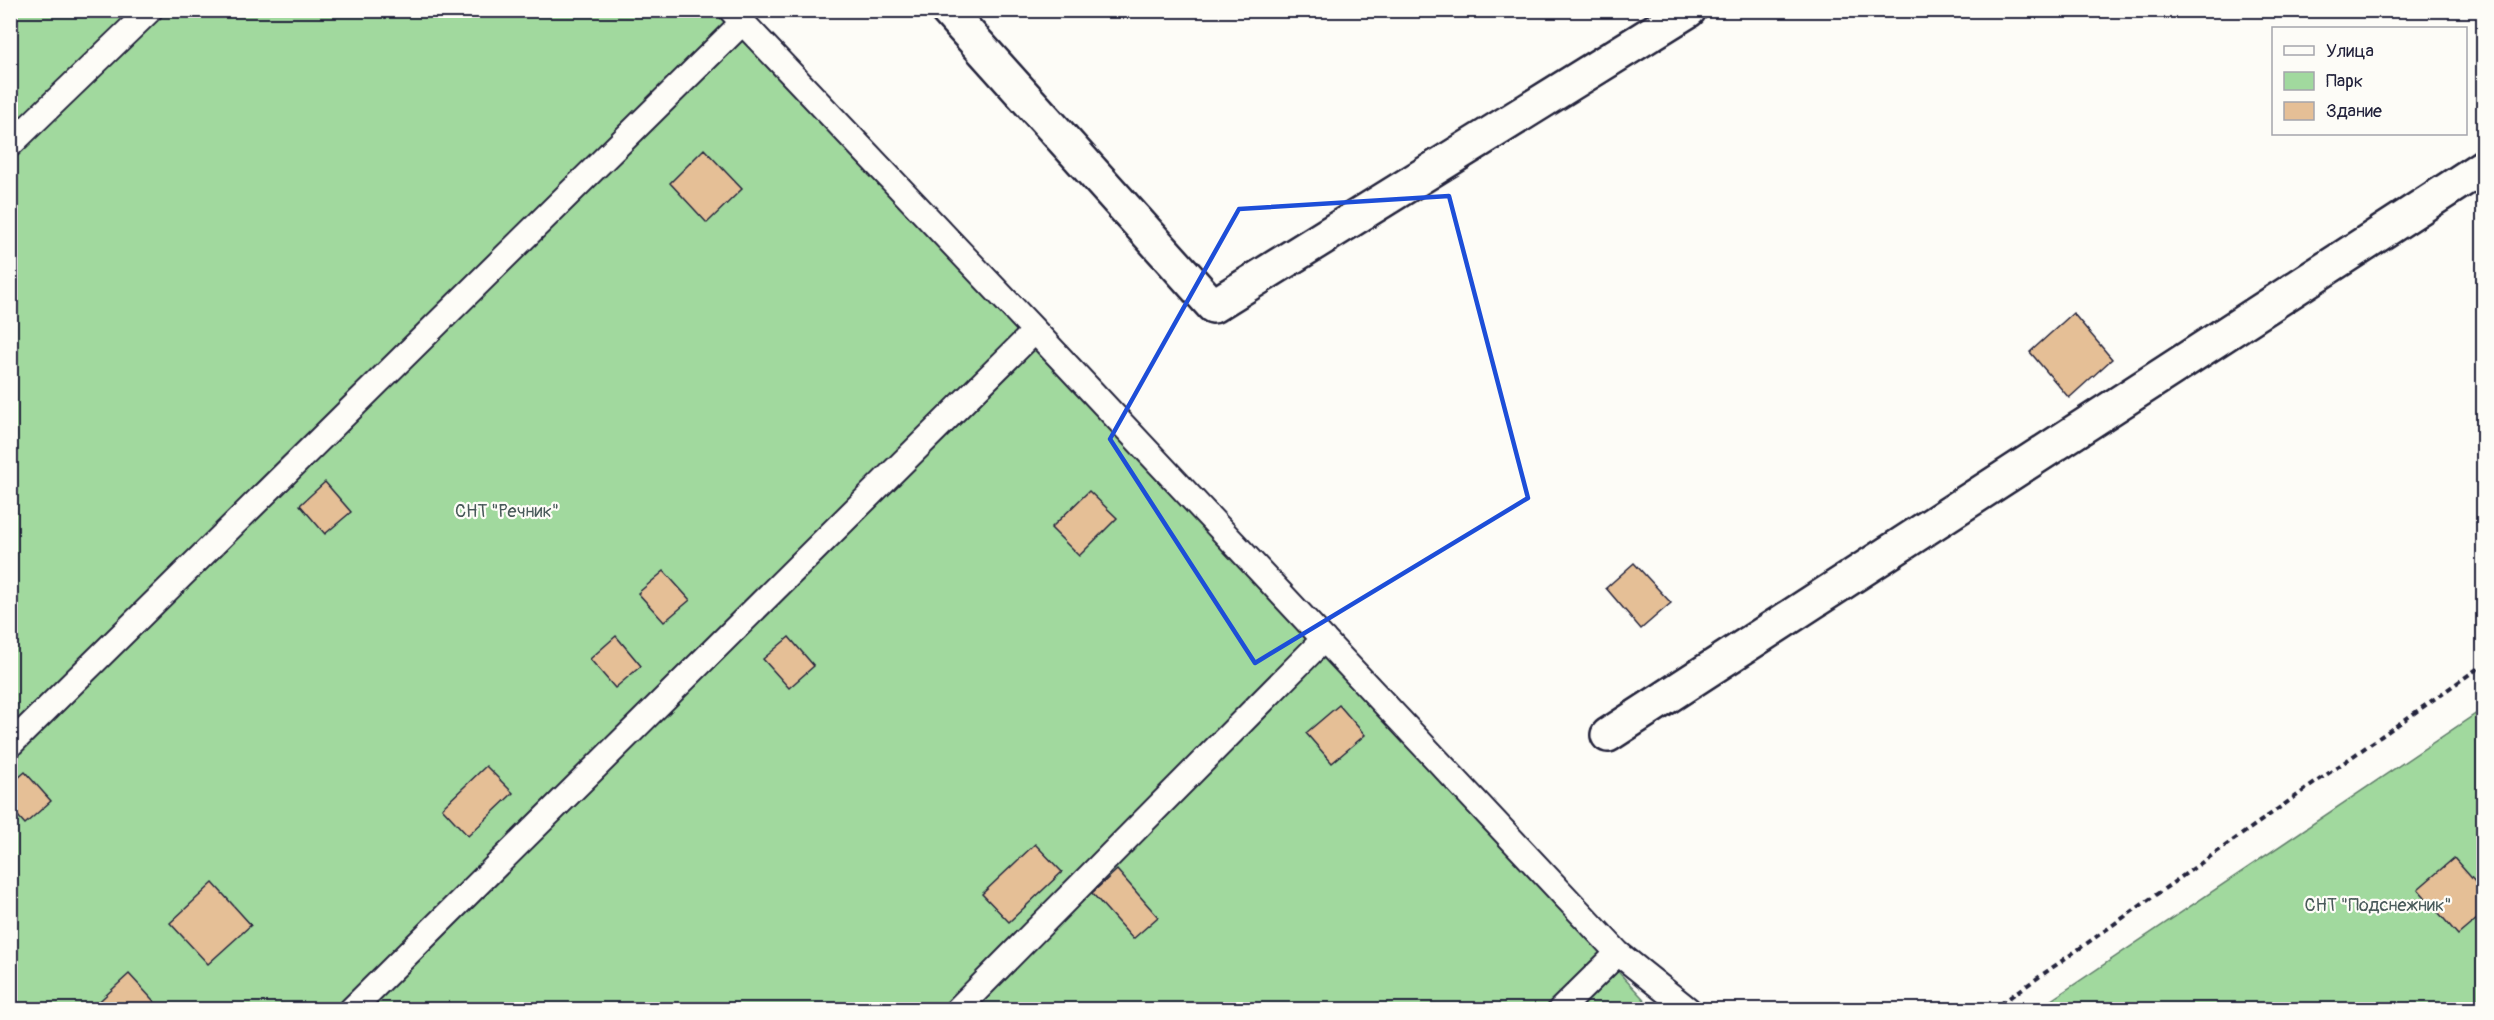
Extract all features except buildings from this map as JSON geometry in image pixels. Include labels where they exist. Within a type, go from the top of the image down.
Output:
[{"type":"street","points":[[947,10],[1213,306],[1689,10]]},
{"type":"street","points":[[1608,735],[2484,166]]},
{"type":"lane","points":[[10,145],[150,10]]},
{"type":"lane","points":[[10,745],[736,17],[1035,331],[1618,953],[1689,1010]]},
{"type":"lane","points":[[351,1010],[1035,331]]},
{"type":"lane","points":[[957,1010],[1324,639]]},
{"type":"lane","points":[[1560,1010],[1618,953]]},
{"type":"path","points":[[1992,1010],[2484,664]]},
{"type":"highlighted area","points":[[1449,196],[1528,498],[1255,663],[1110,439],[1239,209]]},
{"type":"green space","name":"СНТ \"Речник\"","points":[[10,11],[719,11],[1653,1009],[11,1009]]},
{"type":"green space","name":"СНТ \"Подснежник\"","points":[[2483,709],[2483,1009],[2038,1009]]}]
